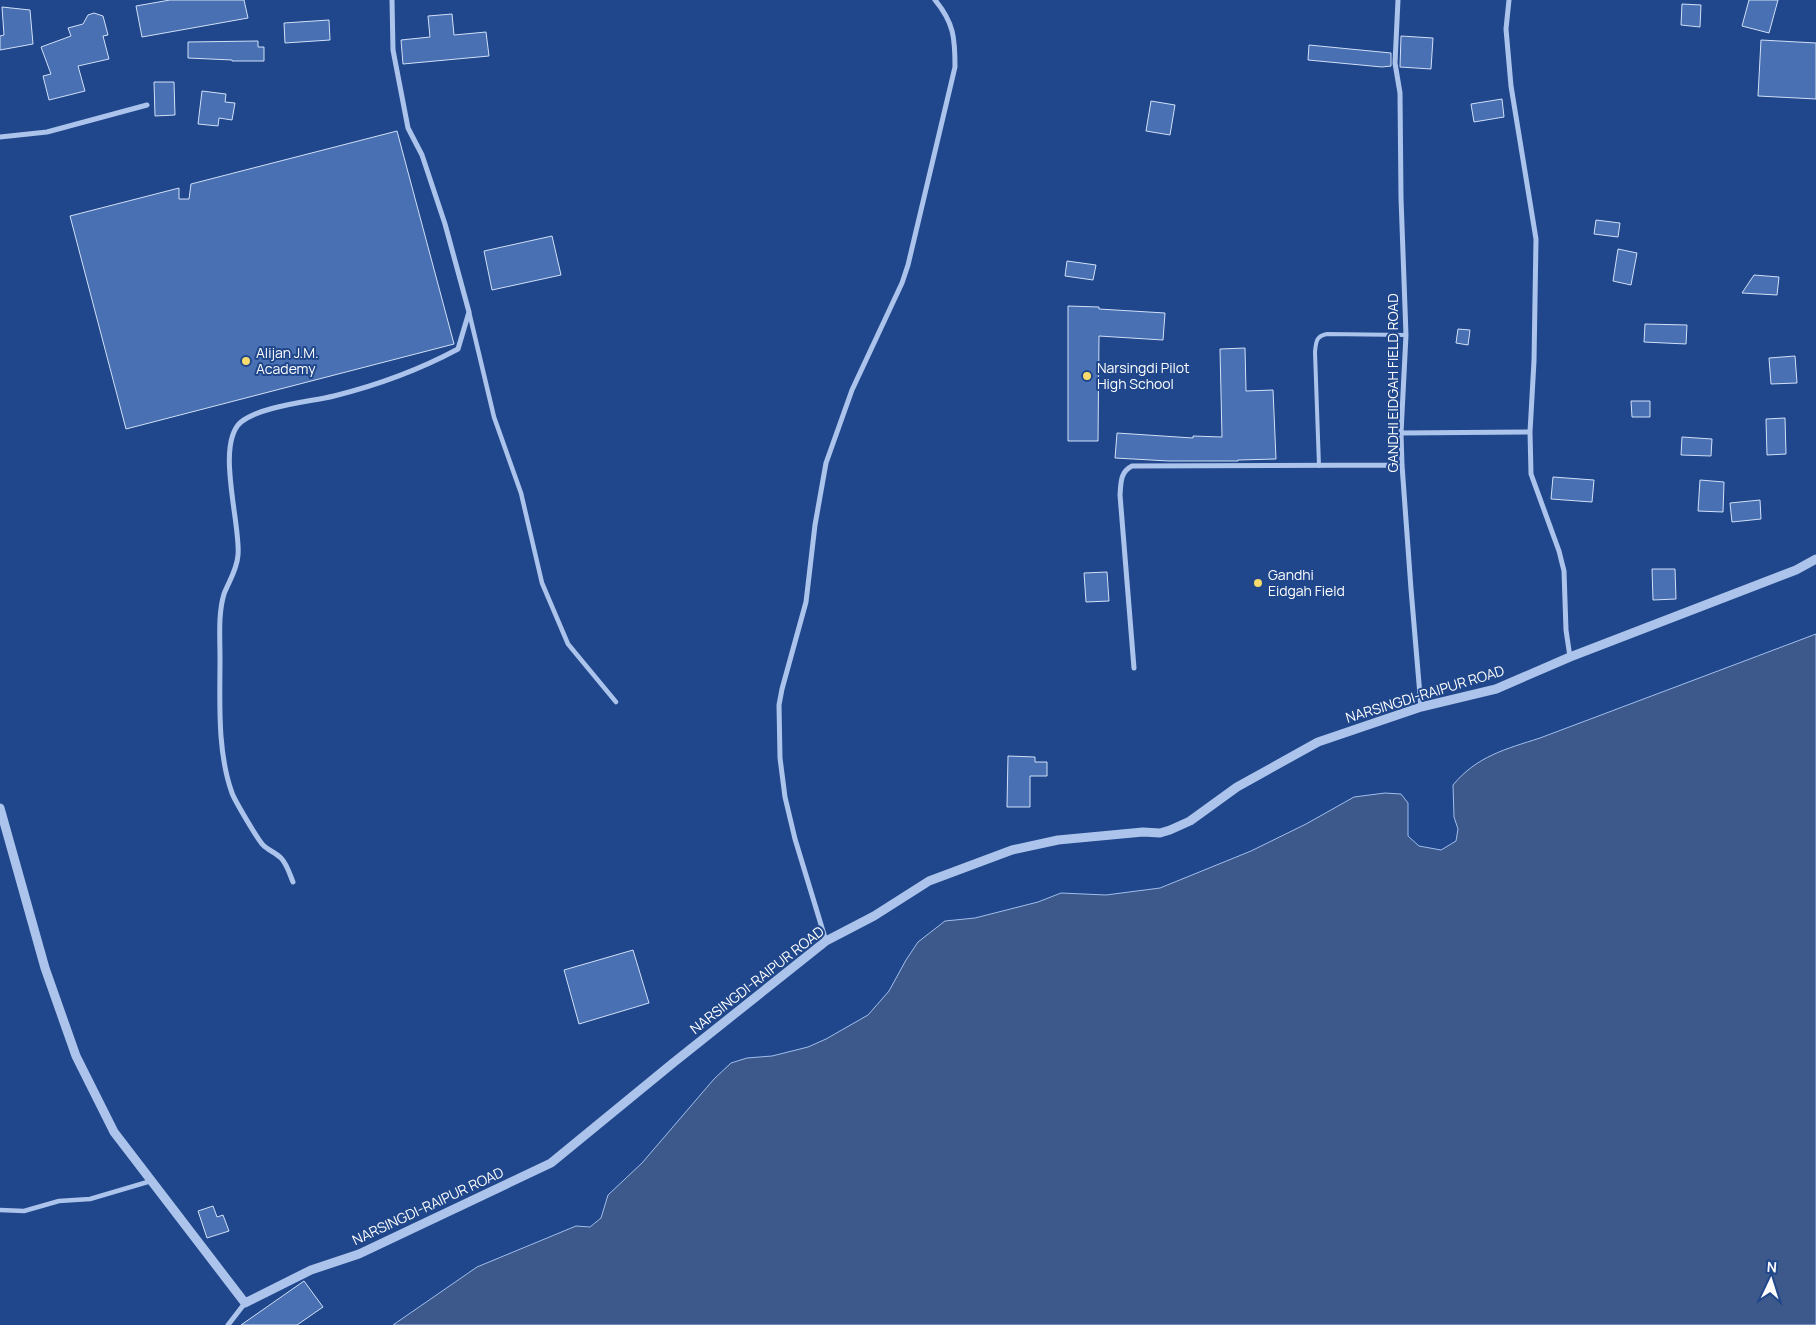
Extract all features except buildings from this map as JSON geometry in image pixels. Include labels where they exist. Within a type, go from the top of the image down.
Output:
[{"type":"street","points":[[392,0],[393,50],[408,128],[422,155],[445,224],[470,312],[494,417],[521,493],[542,583],[568,644],[616,702]]},
{"type":"street","points":[[826,941],[795,839],[785,797],[780,758],[779,705],[806,602],[826,463],[852,390],[902,283],[908,265],[955,67],[955,41],[952,26],[946,14],[935,0]]},
{"type":"street","name":"GANDHI EIDGAH FIELD ROAD","points":[[1398,0],[1395,63],[1400,93],[1401,198],[1406,335],[1401,433],[1402,464],[1421,707]]},
{"type":"street","points":[[1509,0],[1506,29],[1511,86],[1536,239],[1534,361],[1530,432],[1531,474],[1559,551],[1564,571],[1566,630],[1570,657]]},
{"type":"street","points":[[0,137],[47,132],[147,105]]},
{"type":"street","points":[[293,882],[283,860],[262,844],[233,795],[224,764],[221,715],[220,622],[224,594],[235,572],[239,554],[229,458],[234,433],[239,424],[250,416],[278,407],[336,395],[396,378],[440,359],[458,349],[470,312]]},
{"type":"street","points":[[1401,433],[1530,432]]},
{"type":"street","points":[[1134,668],[1120,495],[1121,478],[1124,472],[1132,466],[1402,464]]},
{"type":"street","name":"NARSINGDI-RAIPUR ROAD","points":[[228,1325],[245,1303],[311,1270],[359,1254],[551,1163],[826,941],[874,916],[929,881],[1012,850],[1058,840],[1143,832],[1160,833],[1170,830],[1190,821],[1237,787],[1318,742],[1421,707],[1496,689],[1570,657],[1796,570],[1816,559]]},
{"type":"street","points":[[0,808],[45,968],[76,1056],[114,1132],[245,1303]]},
{"type":"street","points":[[0,1210],[24,1211],[59,1202],[90,1199],[151,1181]]},
{"type":"lane","points":[[1319,466],[1316,341],[1321,335],[1327,334],[1406,335]]},
{"type":"water","points":[[1816,634],[1816,1325],[393,1325],[477,1267],[576,1226],[590,1227],[601,1218],[608,1195],[642,1163],[714,1079],[731,1063],[747,1058],[772,1056],[808,1047],[868,1015],[889,991],[918,942],[945,921],[975,918],[1038,902],[1061,893],[1106,895],[1160,888],[1251,851],[1306,824],[1354,797],[1385,793],[1401,794],[1408,803],[1408,836],[1419,846],[1441,850],[1456,841],[1458,829],[1454,817],[1453,785],[1462,775],[1482,760],[1504,750]]},
{"type":"place","name":"Alijan J.M. Academy","points":[[246,361]]},
{"type":"place","name":"Narsingdi Pilot High School","points":[[1087,376]]},
{"type":"place","name":"Gandhi Eidgah Field","points":[[1258,583]]}]
